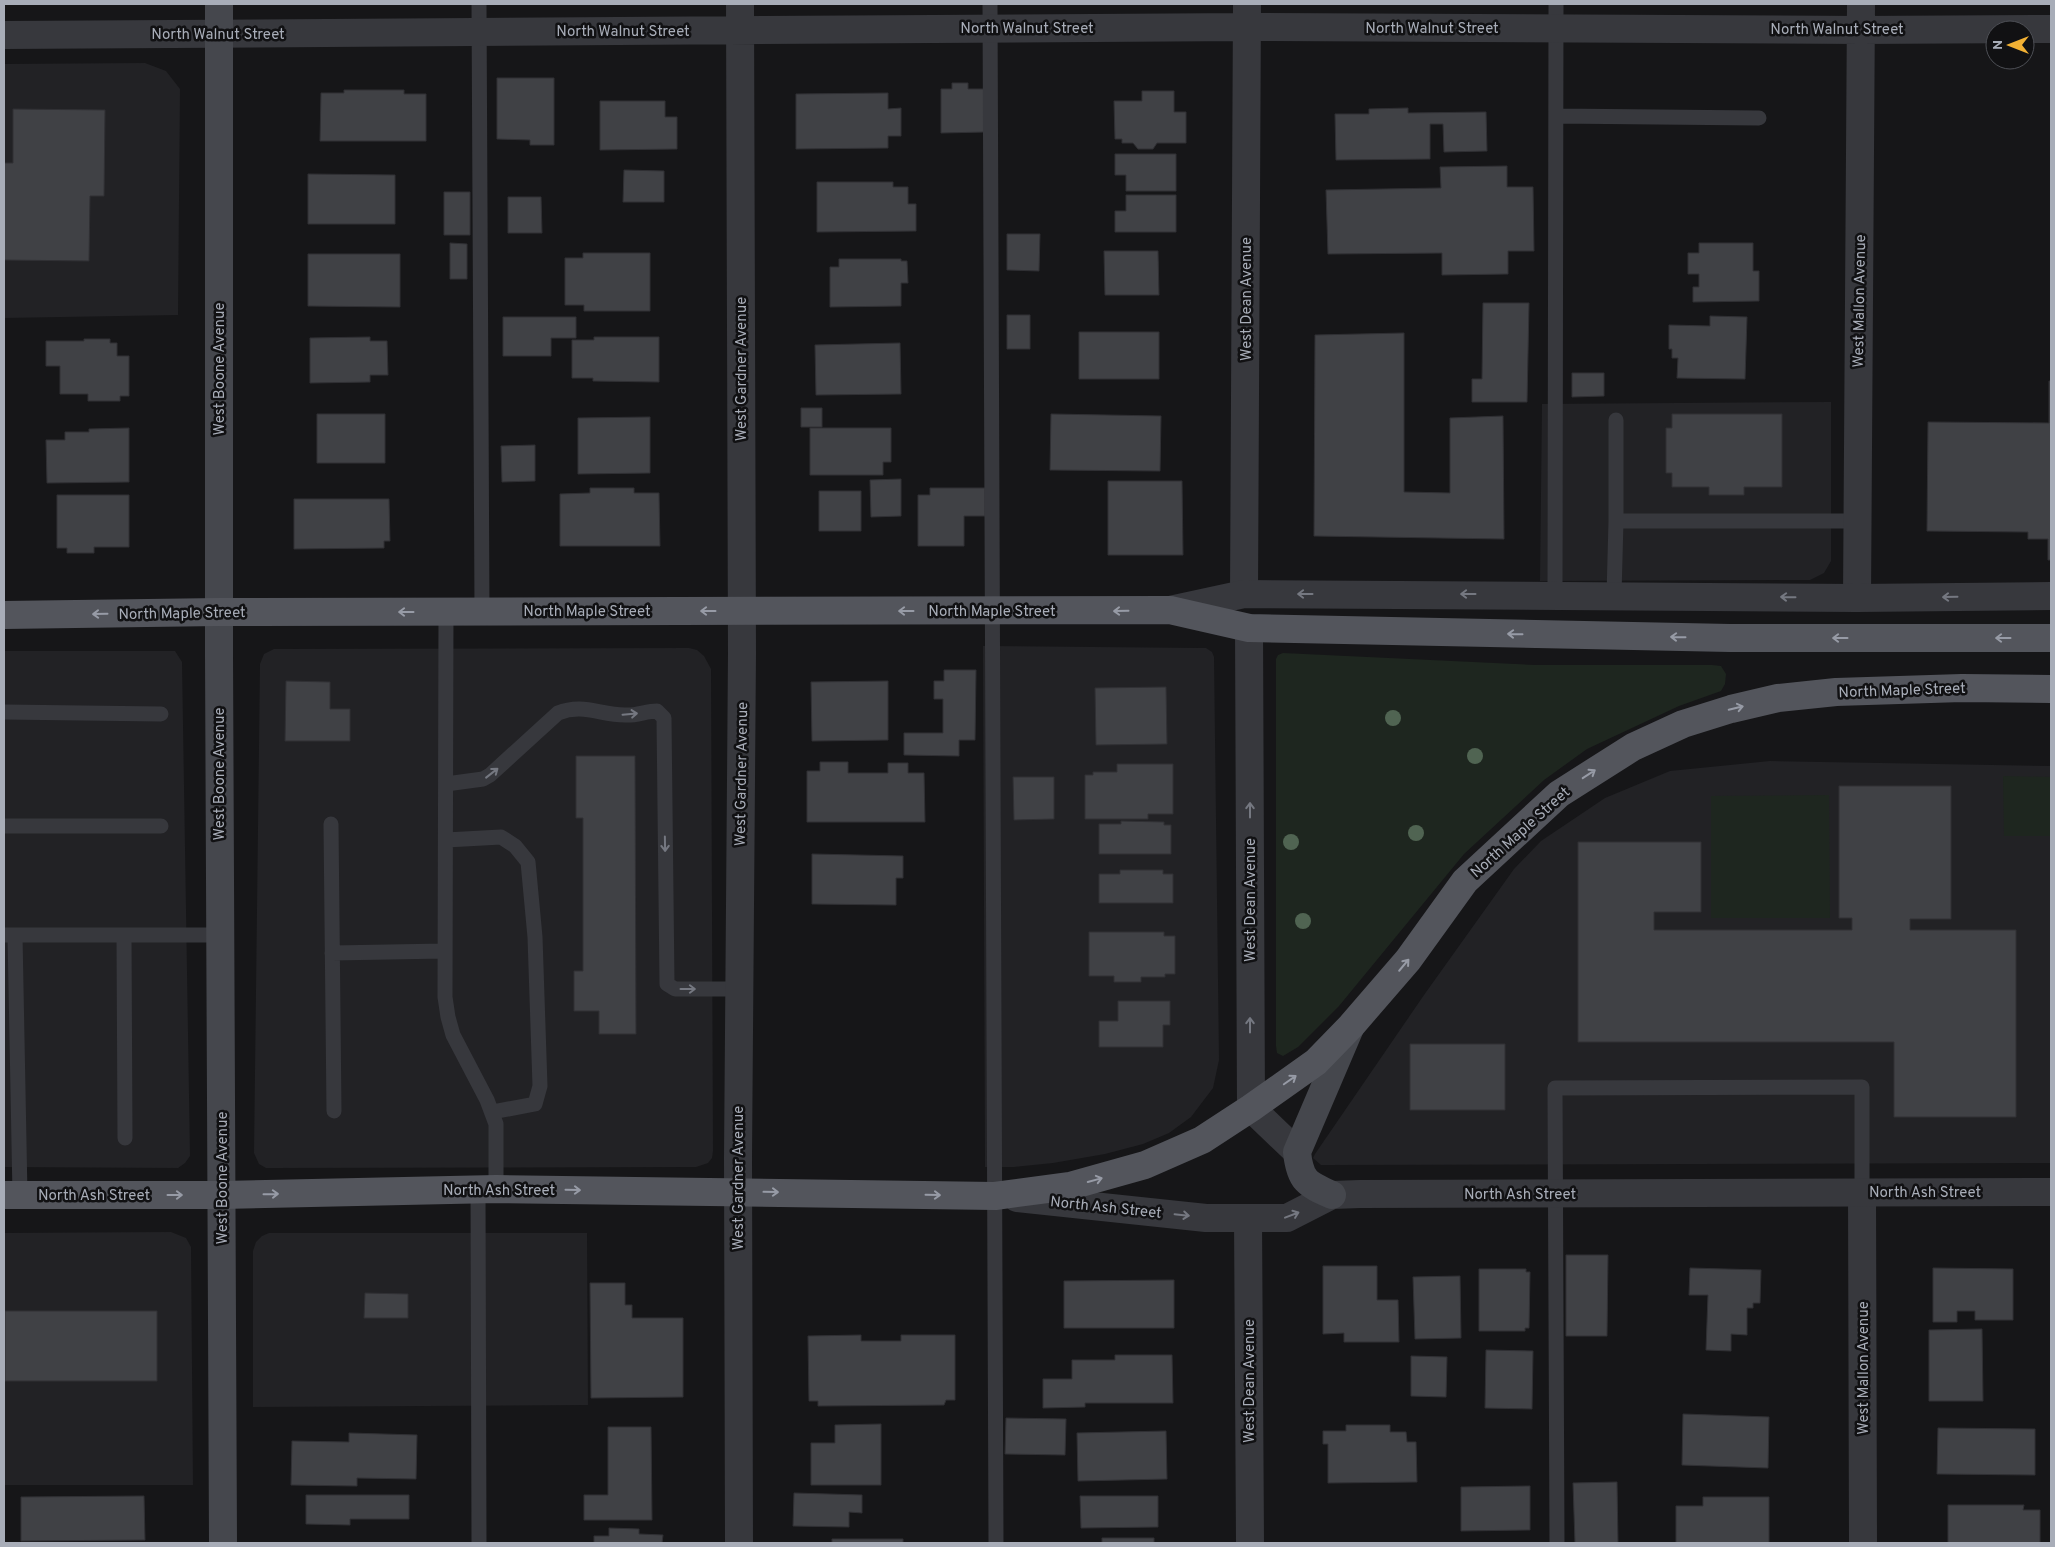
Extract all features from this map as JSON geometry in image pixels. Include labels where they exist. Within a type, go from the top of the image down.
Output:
[{"type":"main road","name":"West Boone Avenue","points":[[219,4],[219,612],[223,1543]]},
{"type":"main road","name":"North Maple Street","points":[[4,615],[219,612],[742,610],[992,612],[1170,610],[1249,628],[1730,638],[2051,638]]},
{"type":"main road","name":"North Maple Street","points":[[1251,1108],[1316,1062],[1351,1026],[1408,960],[1465,881],[1559,794],[1633,747],[1683,724],[1731,709],[1778,698],[1836,692],[1962,688],[2051,688]]},
{"type":"main road","points":[[1332,1196],[1310,1185],[1299,1169],[1297,1152],[1351,1026]]},
{"type":"main road","name":"North Ash Street","points":[[12,1195],[222,1195],[487,1189],[995,1196],[1070,1186],[1145,1165],[1202,1140],[1251,1108]]},
{"type":"street","name":"North Walnut Street","points":[[4,34],[480,32],[740,17],[1247,15],[1861,17],[2051,29]]},
{"type":"street","name":"West Dean Avenue","points":[[1244,594],[1247,15]]},
{"type":"street","name":"West Gardner Avenue","points":[[739,1543],[738,1192],[742,610],[740,17]]},
{"type":"street","name":"West Mallon Avenue","points":[[1857,598],[1861,17]]},
{"type":"street","name":"North Maple Street","points":[[1170,610],[1244,594],[1555,594],[1857,598],[2051,596]]},
{"type":"street","name":"West Dean Avenue","points":[[1249,628],[1251,1108]]},
{"type":"street","points":[[1251,1108],[1297,1152]]},
{"type":"street","name":"West Mallon Avenue","points":[[1862,1192],[1863,1543]]},
{"type":"street","name":"North Ash Street","points":[[995,1196],[1206,1218],[1287,1218],[1332,1196],[1360,1194],[1555,1195],[2051,1192]]},
{"type":"street","name":"West Dean Avenue","points":[[1248,1218],[1250,1543]]},
{"type":"lane","points":[[479,4],[482,612]]},
{"type":"lane","points":[[990,16],[996,1543]]},
{"type":"lane","points":[[1555,594],[1556,16]]},
{"type":"lane","points":[[1556,116],[1759,118]]},
{"type":"lane","points":[[1614,595],[1616,420]]},
{"type":"lane","points":[[1616,521],[1857,521]]},
{"type":"lane","points":[[446,612],[445,997],[453,1034],[492,1112],[496,1124],[487,1189],[478,1543]]},
{"type":"lane","points":[[446,784],[483,779],[558,714],[568,709],[580,708],[626,716],[657,712],[664,718],[667,984],[675,989],[739,989]]},
{"type":"lane","points":[[4,712],[161,714]]},
{"type":"lane","points":[[331,824],[334,1111]]},
{"type":"lane","points":[[4,826],[161,826]]},
{"type":"lane","points":[[446,840],[500,837],[515,846],[528,862],[535,937],[540,1086],[535,1104],[492,1112]]},
{"type":"lane","points":[[12,1195],[10,936],[220,936]]},
{"type":"lane","points":[[124,936],[125,1138]]},
{"type":"lane","points":[[332,953],[445,952]]},
{"type":"lane","points":[[1557,1543],[1555,1088],[1862,1087],[1862,1192]]},
{"type":"shaded area","points":[[145,63],[166,71],[180,89],[178,315],[4,318],[4,64]]},
{"type":"shaded area","points":[[1831,402],[1831,561],[1824,573],[1810,580],[1540,581],[1542,404]]},
{"type":"shaded area","points":[[983,646],[1206,648],[1212,652],[1214,657],[1219,1060],[1213,1088],[1191,1117],[1169,1133],[1143,1144],[1105,1154],[1053,1163],[1014,1167],[985,1167]]},
{"type":"shaded area","points":[[689,648],[697,650],[704,656],[711,669],[713,1151],[712,1158],[708,1163],[696,1167],[266,1168],[259,1164],[254,1153],[260,664],[264,654],[274,649]]},
{"type":"shaded area","points":[[4,651],[175,651],[182,662],[190,1156],[178,1168],[4,1167]]},
{"type":"shaded area","points":[[1283,653],[1534,665],[1712,665],[1721,666],[1726,674],[1725,684],[1721,691],[1679,706],[1587,749],[1544,780],[1464,854],[1339,1006],[1298,1047],[1283,1056],[1277,1053],[1276,1046],[1276,659],[1278,655]]},
{"type":"shaded area","points":[[1770,761],[2051,766],[2051,1163],[1321,1165],[1313,1158],[1424,995],[1514,869],[1541,841],[1605,798],[1670,771]]},
{"type":"shaded area","points":[[2003,776],[2051,777],[2051,836],[2004,836]]},
{"type":"shaded area","points":[[1829,795],[1830,918],[1711,918],[1711,796]]},
{"type":"shaded area","points":[[171,1232],[186,1238],[191,1247],[193,1485],[4,1485],[4,1233]]},
{"type":"shaded area","points":[[269,1233],[587,1233],[588,1405],[253,1407],[253,1251],[256,1242],[262,1236]]},
{"type":"building","points":[[497,78],[554,78],[554,145],[530,145],[530,140],[497,139]]},
{"type":"building","points":[[952,83],[968,83],[968,89],[984,89],[985,132],[941,133],[941,89],[952,89]]},
{"type":"building","points":[[344,90],[404,90],[404,94],[426,94],[426,141],[320,141],[321,93],[344,93]]},
{"type":"building","points":[[1142,91],[1174,91],[1174,112],[1186,112],[1186,143],[1157,143],[1153,149],[1138,149],[1133,143],[1122,143],[1122,139],[1115,139],[1114,101],[1142,101]]},
{"type":"building","points":[[888,93],[888,109],[901,108],[901,136],[888,136],[888,148],[796,149],[796,94]]},
{"type":"building","points":[[600,101],[665,101],[665,117],[677,117],[677,149],[600,150]]},
{"type":"building","points":[[1408,108],[1408,113],[1486,112],[1487,151],[1444,152],[1443,124],[1430,124],[1430,159],[1336,160],[1335,114],[1369,114],[1369,109]]},
{"type":"building","points":[[13,109],[105,110],[104,196],[90,196],[89,261],[4,260],[4,163],[13,163]]},
{"type":"building","points":[[1115,154],[1176,154],[1176,191],[1126,191],[1126,175],[1115,175]]},
{"type":"building","points":[[1507,166],[1507,187],[1533,187],[1534,251],[1508,251],[1508,274],[1442,275],[1442,253],[1328,254],[1326,190],[1441,188],[1440,167]]},
{"type":"building","points":[[624,170],[664,171],[664,202],[623,202]]},
{"type":"building","points":[[308,174],[395,175],[395,224],[308,224]]},
{"type":"building","points":[[817,182],[893,182],[893,187],[908,187],[908,204],[916,204],[916,231],[817,232]]},
{"type":"building","points":[[444,192],[470,192],[470,235],[444,235]]},
{"type":"building","points":[[1126,195],[1176,195],[1176,232],[1115,232],[1115,211],[1126,211]]},
{"type":"building","points":[[508,197],[541,197],[542,233],[508,233]]},
{"type":"building","points":[[1007,234],[1040,234],[1039,271],[1007,270]]},
{"type":"building","points":[[450,243],[467,244],[467,279],[450,279]]},
{"type":"building","points":[[1699,243],[1753,243],[1753,271],[1759,271],[1759,301],[1693,302],[1693,287],[1699,287],[1699,274],[1688,274],[1688,253],[1699,253]]},
{"type":"building","points":[[1104,251],[1158,251],[1159,295],[1105,295]]},
{"type":"building","points":[[583,253],[650,253],[650,311],[584,311],[584,305],[565,305],[565,258],[583,258]]},
{"type":"building","points":[[308,254],[400,254],[400,307],[308,306]]},
{"type":"building","points":[[839,259],[901,259],[901,261],[907,261],[908,283],[901,283],[901,306],[830,307],[830,267],[839,267]]},
{"type":"building","points":[[1483,303],[1529,303],[1527,402],[1472,402],[1472,379],[1482,379]]},
{"type":"building","points":[[1007,315],[1030,315],[1030,349],[1007,349]]},
{"type":"building","points":[[1710,316],[1747,317],[1745,379],[1677,378],[1678,358],[1672,358],[1672,349],[1669,349],[1669,325],[1710,326]]},
{"type":"building","points":[[503,317],[576,317],[576,338],[551,338],[551,356],[503,356]]},
{"type":"building","points":[[1079,332],[1159,332],[1159,379],[1079,379]]},
{"type":"building","points":[[1404,333],[1404,492],[1450,493],[1450,418],[1503,416],[1504,539],[1314,536],[1315,335]]},
{"type":"building","points":[[370,337],[370,341],[387,341],[388,375],[370,375],[370,382],[310,383],[310,338]]},
{"type":"building","points":[[594,337],[659,337],[659,382],[593,381],[593,378],[572,378],[572,340],[594,340]]},
{"type":"building","points":[[84,339],[110,339],[110,343],[117,343],[117,356],[129,356],[129,396],[120,396],[120,401],[88,401],[88,394],[60,394],[60,366],[46,366],[46,341],[84,341]]},
{"type":"building","points":[[900,343],[901,394],[816,395],[815,345]]},
{"type":"building","points":[[1572,373],[1604,373],[1604,396],[1572,397]]},
{"type":"building","points":[[2049,381],[2051,381],[2051,560],[2048,560],[2048,539],[2028,539],[2028,532],[1927,531],[1928,422],[2049,423]]},
{"type":"building","points":[[801,408],[822,408],[822,427],[801,427]]},
{"type":"building","points":[[317,414],[385,414],[385,463],[317,463]]},
{"type":"building","points":[[1051,414],[1161,416],[1160,471],[1050,470]]},
{"type":"building","points":[[1672,414],[1782,414],[1782,487],[1744,487],[1744,495],[1709,495],[1709,487],[1672,487],[1672,473],[1666,473],[1666,428],[1672,428]]},
{"type":"building","points":[[650,417],[650,473],[578,474],[578,418]]},
{"type":"building","points":[[129,428],[129,482],[47,483],[46,440],[65,440],[65,432]]},
{"type":"building","points":[[810,428],[891,428],[891,462],[883,462],[883,475],[810,475]]},
{"type":"building","points":[[535,445],[535,481],[502,482],[501,446]]},
{"type":"building","points":[[901,479],[901,516],[871,517],[870,480]]},
{"type":"building","points":[[1108,481],[1182,481],[1183,555],[1108,555]]},
{"type":"building","points":[[590,488],[634,488],[634,493],[659,493],[660,546],[560,546],[560,494],[590,493]]},
{"type":"building","points":[[930,488],[985,488],[985,516],[964,516],[964,546],[918,546],[918,495],[930,495]]},
{"type":"building","points":[[819,491],[861,491],[861,531],[819,531]]},
{"type":"building","points":[[57,495],[129,495],[129,547],[94,547],[94,553],[67,553],[67,548],[57,548]]},
{"type":"building","points":[[294,499],[389,499],[390,541],[384,541],[384,548],[294,549]]},
{"type":"building","points":[[944,670],[976,670],[975,740],[959,740],[959,756],[904,755],[904,733],[943,733],[943,699],[934,699],[934,681],[944,681]]},
{"type":"building","points":[[286,681],[330,682],[330,709],[350,709],[350,741],[285,741]]},
{"type":"building","points":[[888,681],[888,740],[812,741],[811,682]]},
{"type":"building","points":[[1166,687],[1167,744],[1096,745],[1095,688]]},
{"type":"building","points":[[576,756],[635,756],[636,1034],[599,1034],[599,1011],[574,1011],[574,971],[583,971],[583,818],[576,818]]},
{"type":"building","points":[[820,762],[848,762],[848,773],[888,773],[888,763],[908,763],[908,773],[924,773],[925,822],[807,822],[807,771],[820,771]]},
{"type":"building","points":[[1117,764],[1173,764],[1173,814],[1148,814],[1148,819],[1085,819],[1085,775],[1093,775],[1093,772],[1117,772]]},
{"type":"building","points":[[1013,777],[1054,777],[1054,819],[1014,820]]},
{"type":"building","points":[[1839,786],[1951,786],[1951,919],[1910,919],[1910,930],[2016,930],[2016,1117],[1894,1117],[1894,1042],[1578,1042],[1578,842],[1701,842],[1701,912],[1654,912],[1654,930],[1852,930],[1852,918],[1839,918]]},
{"type":"building","points":[[1121,821],[1164,822],[1164,825],[1171,825],[1171,854],[1099,854],[1099,824],[1121,824]]},
{"type":"building","points":[[812,854],[903,856],[903,878],[896,878],[896,905],[812,904]]},
{"type":"building","points":[[1120,870],[1163,870],[1163,874],[1173,874],[1173,903],[1099,903],[1099,874],[1120,874]]},
{"type":"building","points":[[1089,932],[1164,932],[1164,936],[1175,936],[1175,974],[1165,974],[1165,977],[1141,977],[1141,982],[1114,982],[1114,976],[1089,976]]},
{"type":"building","points":[[1118,1001],[1170,1001],[1170,1025],[1163,1025],[1163,1047],[1099,1047],[1099,1021],[1118,1021]]},
{"type":"building","points":[[1410,1044],[1505,1044],[1505,1110],[1410,1110]]},
{"type":"building","points":[[1566,1255],[1608,1255],[1607,1336],[1566,1336]]},
{"type":"building","points":[[1323,1266],[1377,1266],[1377,1300],[1398,1300],[1399,1342],[1344,1342],[1344,1333],[1323,1334]]},
{"type":"building","points":[[1690,1268],[1761,1270],[1760,1303],[1753,1303],[1753,1308],[1747,1308],[1747,1335],[1731,1334],[1731,1351],[1706,1350],[1708,1295],[1689,1295]]},
{"type":"building","points":[[1933,1268],[2013,1269],[2013,1320],[1975,1320],[1975,1311],[1957,1311],[1957,1322],[1933,1322]]},
{"type":"building","points":[[1479,1269],[1526,1269],[1526,1272],[1530,1272],[1529,1328],[1525,1328],[1525,1331],[1479,1331]]},
{"type":"building","points":[[1460,1276],[1461,1338],[1415,1339],[1413,1277]]},
{"type":"building","points":[[1174,1280],[1174,1328],[1064,1328],[1064,1281]]},
{"type":"building","points":[[590,1283],[625,1283],[625,1305],[632,1305],[632,1318],[683,1318],[683,1397],[591,1398]]},
{"type":"building","points":[[365,1293],[408,1294],[408,1318],[364,1318]]},
{"type":"building","points":[[5,1311],[157,1311],[157,1381],[5,1381]]},
{"type":"building","points":[[1982,1329],[1983,1401],[1929,1401],[1929,1330]]},
{"type":"building","points":[[861,1335],[861,1341],[901,1341],[901,1335],[955,1335],[955,1400],[946,1400],[944,1405],[818,1406],[818,1401],[809,1401],[808,1336]]},
{"type":"building","points":[[1486,1350],[1533,1351],[1532,1409],[1485,1408]]},
{"type":"building","points":[[1115,1355],[1172,1355],[1173,1403],[1085,1403],[1085,1407],[1043,1408],[1043,1379],[1072,1379],[1072,1360],[1115,1360]]},
{"type":"building","points":[[1411,1356],[1447,1357],[1446,1397],[1411,1396]]},
{"type":"building","points":[[1683,1414],[1769,1417],[1768,1468],[1682,1465]]},
{"type":"building","points":[[1006,1418],[1066,1419],[1065,1455],[1005,1454]]},
{"type":"building","points":[[881,1424],[881,1485],[811,1485],[811,1443],[835,1443],[835,1425]]},
{"type":"building","points":[[1346,1425],[1390,1425],[1390,1432],[1406,1432],[1407,1442],[1416,1442],[1417,1482],[1328,1483],[1328,1444],[1323,1444],[1323,1431],[1346,1431]]},
{"type":"building","points":[[608,1427],[651,1427],[652,1520],[584,1520],[584,1495],[608,1495]]},
{"type":"building","points":[[1938,1428],[2035,1429],[2035,1475],[1937,1474]]},
{"type":"building","points":[[1166,1431],[1167,1479],[1078,1481],[1077,1433]]},
{"type":"building","points":[[349,1433],[417,1435],[416,1479],[357,1478],[357,1486],[291,1485],[292,1441],[349,1442]]},
{"type":"building","points":[[1617,1482],[1618,1543],[1575,1543],[1573,1483]]},
{"type":"building","points":[[1530,1486],[1530,1530],[1461,1531],[1461,1487]]},
{"type":"building","points":[[794,1493],[862,1495],[862,1513],[849,1512],[849,1527],[793,1526]]},
{"type":"building","points":[[306,1495],[409,1495],[409,1519],[350,1519],[350,1525],[306,1524]]},
{"type":"building","points":[[144,1496],[145,1540],[21,1541],[21,1497]]},
{"type":"building","points":[[1080,1496],[1158,1496],[1158,1527],[1081,1528]]},
{"type":"building","points":[[1703,1497],[1769,1497],[1769,1543],[1676,1543],[1676,1506],[1703,1506]]},
{"type":"building","points":[[1948,1505],[2024,1505],[2023,1510],[2040,1510],[2040,1543],[1948,1543]]},
{"type":"building","points":[[609,1528],[639,1529],[639,1534],[663,1535],[662,1543],[594,1543],[594,1536],[609,1536]]},
{"type":"building","points":[[1102,1538],[1154,1538],[1154,1543],[1102,1543]]},
{"type":"building","points":[[832,1539],[903,1539],[903,1543],[832,1543]]}]
